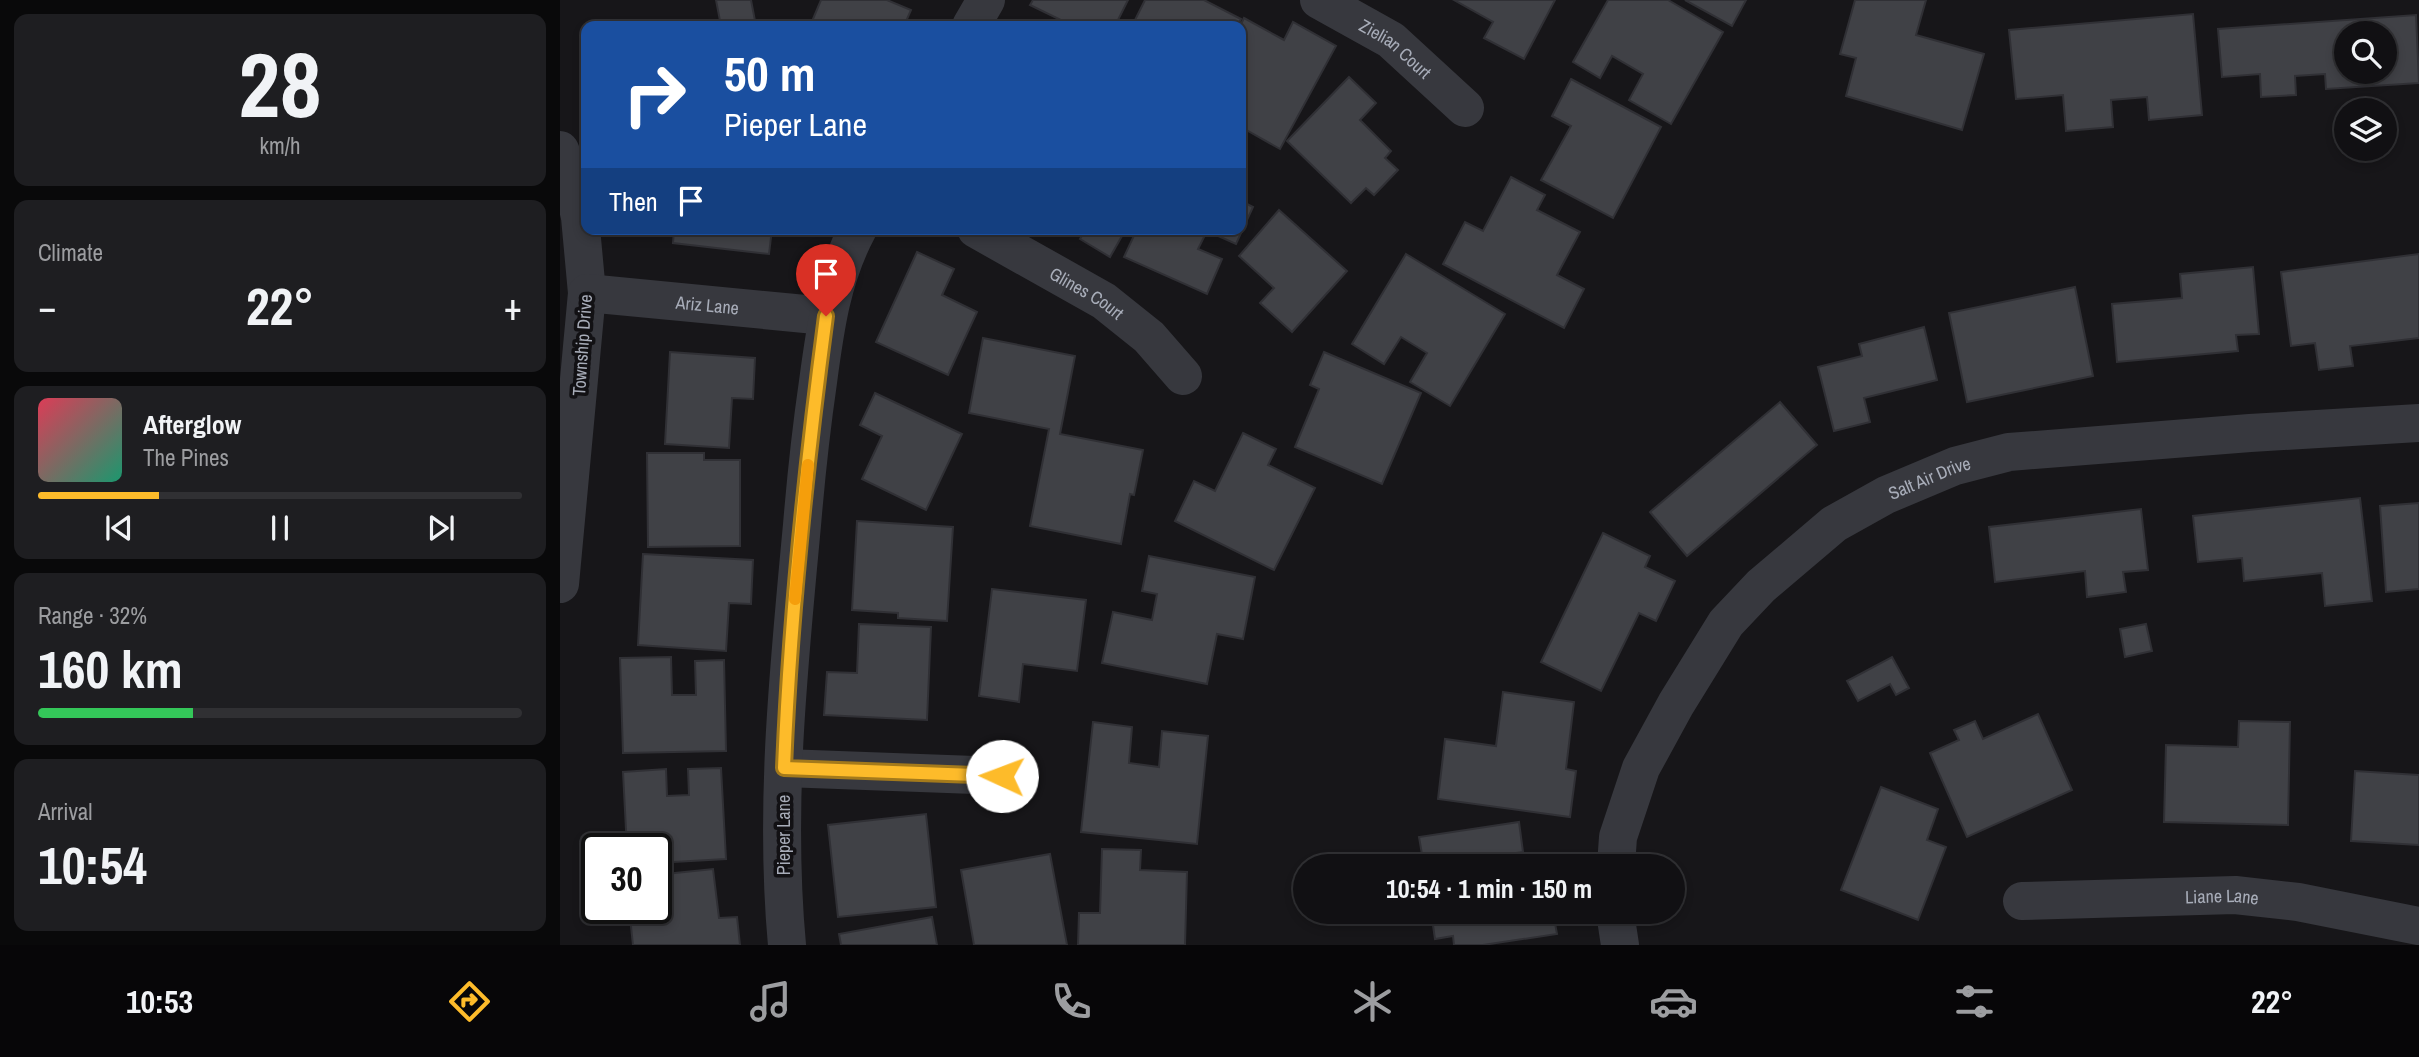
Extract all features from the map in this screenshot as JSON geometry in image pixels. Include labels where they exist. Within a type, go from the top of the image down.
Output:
[{"type":"street","points":[[974,21],[986,0]]},
{"type":"street","name":"Zielian Court","points":[[1319,0],[1391,40],[1465,108]]},
{"type":"street","name":"Township Drive","points":[[560,150],[571,177],[581,227]]},
{"type":"street","name":"Township Drive","points":[[560,584],[587,293],[582,235]]},
{"type":"street","name":"Pieper Lane","points":[[787,945],[781,841],[784,768],[788,683],[810,438],[826,316],[845,253],[855,235]]},
{"type":"street","name":"Glines Court","points":[[987,235],[1104,301],[1149,337],[1183,376]]},
{"type":"street","name":"Ariz Lane","points":[[587,293],[826,316]]},
{"type":"street","name":"Salt Air Drive","points":[[1617,852],[1641,768],[1676,704],[1726,623],[1760,586],[1834,524],[1886,495],[1955,466],[2009,452],[2250,433],[2419,424]]},
{"type":"street","points":[[784,768],[1002,776]]},
{"type":"street","name":"Liane Lane","points":[[2022,901],[2235,895],[2324,907],[2419,926]]},
{"type":"street","points":[[1617,924],[1620,945]]},
{"type":"building","points":[[716,0],[751,0],[755,21],[720,21]]},
{"type":"building","points":[[821,0],[887,0],[911,10],[906,21],[812,21]]},
{"type":"building","points":[[1033,0],[1128,0],[1118,21],[1063,21],[1030,5]]},
{"type":"building","points":[[1145,0],[1204,0],[1241,19],[1240,21],[1134,21]]},
{"type":"building","points":[[1454,0],[1555,0],[1524,59],[1484,38],[1493,22]]},
{"type":"building","points":[[1608,0],[1668,0],[1723,32],[1671,124],[1629,100],[1643,74],[1612,56],[1600,78],[1573,62]]},
{"type":"building","points":[[1685,0],[1746,0],[1732,26]]},
{"type":"building","points":[[1855,0],[1926,0],[1916,35],[1984,54],[1962,130],[1846,96],[1856,58],[1840,54]]},
{"type":"building","points":[[2193,14],[2202,115],[2149,120],[2147,97],[2111,100],[2113,127],[2066,131],[2063,95],[2016,99],[2009,30]]},
{"type":"building","points":[[2416,15],[2419,83],[2326,89],[2325,74],[2295,76],[2296,95],[2261,97],[2260,74],[2222,77],[2218,29]]},
{"type":"building","points":[[1244,18],[1284,40],[1293,22],[1336,46],[1280,149],[1246,130],[1246,21],[1242,21]]},
{"type":"building","points":[[1349,77],[1376,103],[1360,120],[1391,151],[1385,158],[1398,170],[1374,195],[1366,188],[1351,203],[1287,141]]},
{"type":"building","points":[[1571,79],[1661,127],[1613,218],[1541,180],[1571,126],[1552,116]]},
{"type":"building","points":[[1511,177],[1545,195],[1537,210],[1580,232],[1557,275],[1584,289],[1564,328],[1443,264],[1465,222],[1483,231]]},
{"type":"building","points":[[1246,204],[1253,207],[1246,222]]},
{"type":"building","points":[[1279,210],[1347,271],[1292,332],[1260,303],[1274,288],[1239,256]]},
{"type":"building","points":[[674,235],[771,235],[769,254],[673,243]]},
{"type":"building","points":[[1082,235],[1123,235],[1110,257],[1080,239]]},
{"type":"building","points":[[1134,235],[1205,235],[1198,249],[1222,259],[1207,294],[1124,257]]},
{"type":"building","points":[[1216,235],[1240,235],[1236,244]]},
{"type":"building","points":[[917,252],[954,269],[942,295],[977,312],[948,375],[876,342]]},
{"type":"building","points":[[1406,254],[1505,314],[1450,406],[1410,382],[1427,353],[1401,337],[1384,364],[1352,344]]},
{"type":"building","points":[[2419,254],[2419,338],[2350,346],[2353,366],[2319,370],[2315,343],[2291,346],[2281,272]]},
{"type":"building","points":[[2253,267],[2259,334],[2236,335],[2238,351],[2117,362],[2112,304],[2182,298],[2180,274]]},
{"type":"building","points":[[2075,287],[2093,376],[1967,402],[1949,313]]},
{"type":"building","points":[[1924,327],[1937,380],[1864,398],[1870,422],[1834,431],[1818,367],[1862,356],[1859,344]]},
{"type":"building","points":[[983,338],[1075,356],[1060,434],[1143,450],[1134,495],[1130,494],[1121,544],[1030,526],[1049,429],[969,413]]},
{"type":"building","points":[[670,352],[755,358],[753,399],[732,398],[729,448],[665,444]]},
{"type":"building","points":[[1324,352],[1421,393],[1382,484],[1295,447],[1319,389],[1310,385]]},
{"type":"building","points":[[875,393],[962,434],[926,510],[862,479],[882,436],[860,425]]},
{"type":"building","points":[[1780,402],[1817,445],[1687,556],[1650,512]]},
{"type":"building","points":[[1243,433],[1276,449],[1268,465],[1315,488],[1274,570],[1175,521],[1194,481],[1215,491]]},
{"type":"building","points":[[647,453],[704,453],[704,460],[740,460],[740,546],[648,547]]},
{"type":"building","points":[[2360,498],[2372,601],[2325,606],[2322,573],[2244,581],[2242,558],[2198,562],[2193,516]]},
{"type":"building","points":[[2419,503],[2419,589],[2386,592],[2380,506]]},
{"type":"building","points":[[2141,509],[2148,570],[2123,572],[2126,592],[2087,597],[2085,571],[1995,582],[1989,527]]},
{"type":"building","points":[[857,521],[953,527],[947,621],[898,618],[898,613],[852,610]]},
{"type":"building","points":[[1603,533],[1650,556],[1645,567],[1675,581],[1656,621],[1639,613],[1601,691],[1541,662]]},
{"type":"building","points":[[643,554],[753,560],[751,604],[729,603],[726,651],[638,645]]},
{"type":"building","points":[[1149,556],[1255,577],[1243,639],[1217,634],[1207,684],[1102,663],[1113,612],[1152,620],[1157,594],[1142,591]]},
{"type":"building","points":[[992,589],[1086,600],[1077,671],[1023,664],[1019,702],[979,696]]},
{"type":"building","points":[[859,624],[931,627],[927,720],[824,715],[827,672],[857,673]]},
{"type":"building","points":[[2146,624],[2152,651],[2125,657],[2120,629]]},
{"type":"building","points":[[671,657],[672,695],[696,695],[695,661],[724,660],[726,751],[623,753],[620,658]]},
{"type":"building","points":[[1892,657],[1909,688],[1896,695],[1890,684],[1858,701],[1847,681]]},
{"type":"building","points":[[1503,692],[1574,702],[1566,769],[1576,771],[1570,817],[1438,799],[1445,739],[1496,746]]},
{"type":"building","points":[[2038,714],[2072,790],[1967,837],[1930,753],[1959,740],[1954,730],[1975,721],[1983,739]]},
{"type":"building","points":[[2239,721],[2290,722],[2288,825],[2164,822],[2166,745],[2238,747]]},
{"type":"building","points":[[1093,722],[1132,727],[1129,763],[1159,767],[1162,731],[1208,736],[1197,844],[1081,832]]},
{"type":"building","points":[[721,768],[726,859],[672,862],[672,833],[626,833],[623,772],[666,769],[667,796],[689,795],[688,769]]},
{"type":"building","points":[[2355,771],[2419,775],[2419,845],[2351,841]]},
{"type":"building","points":[[1881,787],[1938,809],[1927,840],[1946,847],[1918,920],[1841,890]]},
{"type":"building","points":[[926,814],[936,907],[838,917],[828,825]]},
{"type":"building","points":[[1519,822],[1523,852],[1422,854],[1419,837]]},
{"type":"building","points":[[1102,849],[1141,850],[1140,870],[1187,872],[1185,945],[1078,945],[1079,913],[1100,913]]},
{"type":"building","points":[[1050,854],[1067,945],[974,945],[961,870]]},
{"type":"building","points":[[713,869],[719,918],[737,917],[740,945],[633,945],[631,924],[672,924],[672,873]]},
{"type":"building","points":[[932,917],[937,945],[841,945],[839,934]]},
{"type":"building","points":[[1433,924],[1555,924],[1557,934],[1483,945],[1454,945],[1453,936],[1435,939]]},
{"type":"slow traffic","points":[[795,599],[808,465]]},
{"type":"route","points":[[826,316],[810,438],[788,683],[784,768],[1002,776]]}]
